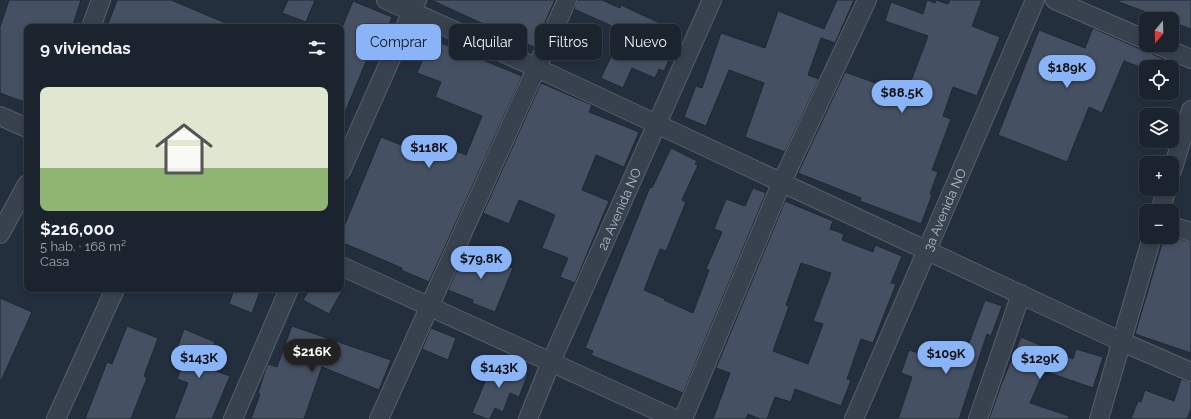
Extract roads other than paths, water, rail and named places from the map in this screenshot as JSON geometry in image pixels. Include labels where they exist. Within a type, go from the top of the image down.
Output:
[{"type":"street","points":[[92,24],[101,0]]},
{"type":"street","points":[[386,0],[415,6],[656,126],[926,249],[1120,341],[1191,372]]},
{"type":"street","points":[[379,419],[567,0]]},
{"type":"street","name":"2a Avenida NO","points":[[528,419],[551,362],[712,0]]},
{"type":"street","points":[[682,419],[781,184],[867,0]]},
{"type":"street","name":"3a Avenida NO","points":[[854,419],[926,249],[1035,0]]},
{"type":"street","points":[[1056,0],[1139,37]]},
{"type":"street","points":[[344,164],[415,6]]},
{"type":"street","points":[[1174,52],[1191,59]]},
{"type":"street","points":[[1177,156],[1191,110]]},
{"type":"street","points":[[0,116],[24,127]]},
{"type":"street","points":[[0,234],[24,190]]},
{"type":"street","points":[[1179,228],[1191,232]]},
{"type":"street","points":[[1099,419],[1120,341],[1150,244]]},
{"type":"street","points":[[344,267],[675,419]]},
{"type":"street","points":[[56,419],[114,292]]},
{"type":"street","points":[[234,419],[288,292]]},
{"type":"street","points":[[978,419],[1022,294]]}]
